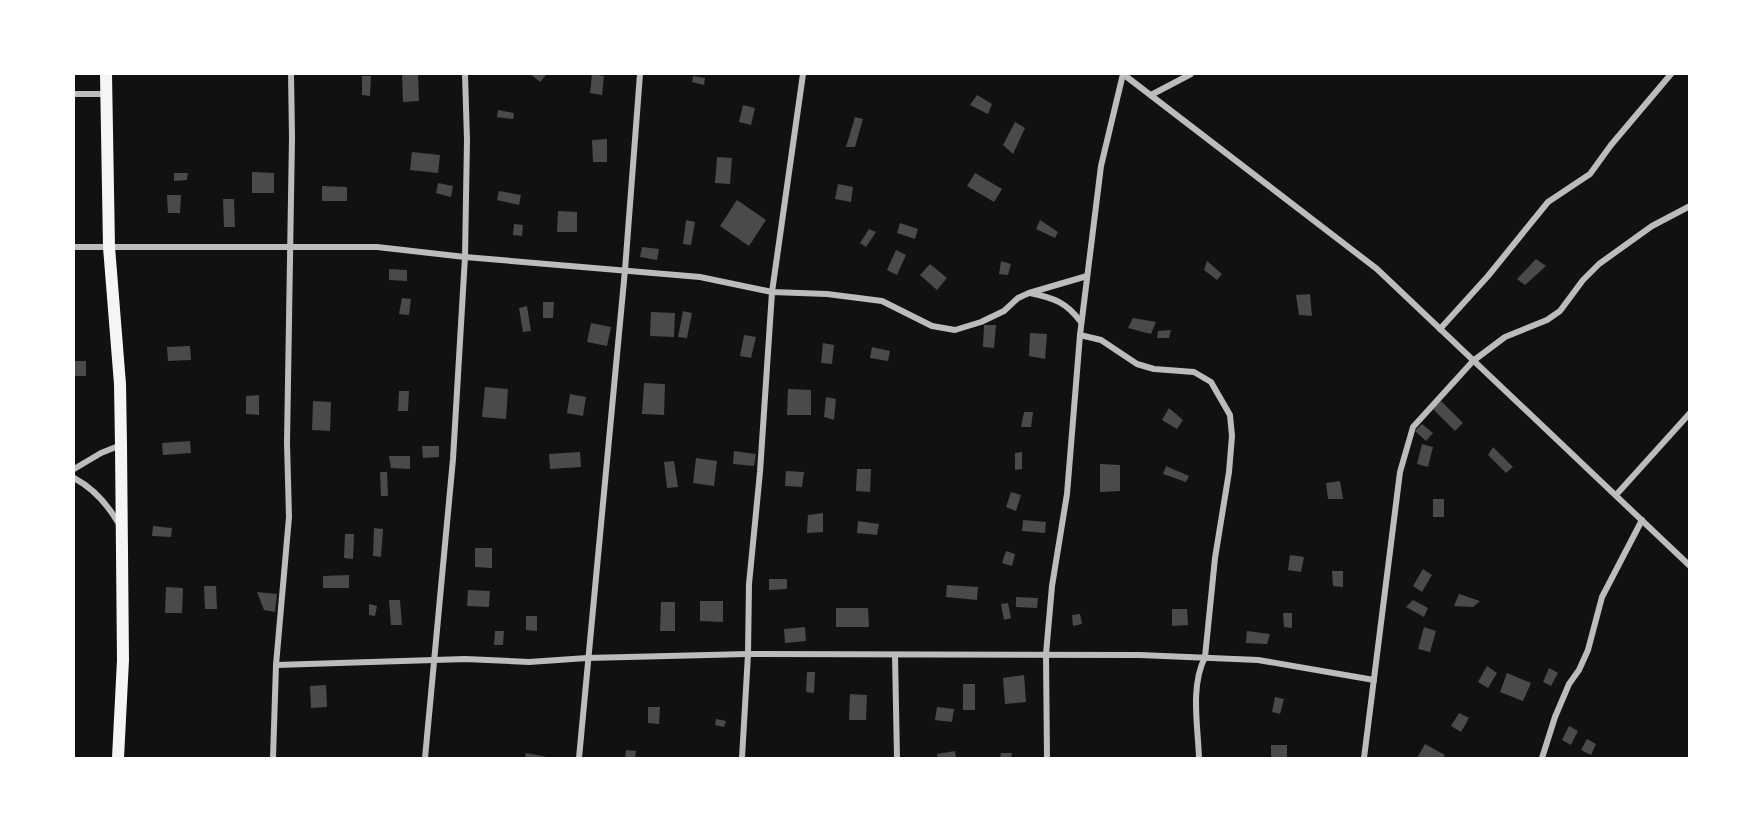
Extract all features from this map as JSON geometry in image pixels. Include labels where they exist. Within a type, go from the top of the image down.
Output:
[{"type":"main road","points":[[106,74],[109,247],[120,384],[123,660],[118,759]]},
{"type":"street","points":[[273,759],[276,665],[289,517],[287,443],[291,245],[291,74]]},
{"type":"street","points":[[425,759],[453,459],[465,256],[467,140],[465,74]]},
{"type":"street","points":[[579,759],[625,270],[640,74]]},
{"type":"street","points":[[742,759],[749,584],[760,471],[772,292],[804,74]]},
{"type":"street","points":[[1047,759],[1046,654],[1052,586],[1066,494],[1080,334],[1101,166],[1123,74],[1377,270],[1689,566]]},
{"type":"street","points":[[1151,95],[1191,74]]},
{"type":"street","points":[[1440,329],[1488,276],[1548,202],[1590,174],[1611,145],[1671,74]]},
{"type":"street","points":[[74,94],[106,94]]},
{"type":"street","points":[[1364,759],[1400,472],[1413,427],[1473,361],[1505,337],[1560,311],[1583,280],[1599,264],[1652,226],[1689,206]]},
{"type":"street","points":[[74,247],[291,245],[376,247],[700,277],[772,292],[827,294],[882,301],[932,326],[955,330],[981,322],[1004,311],[1018,298],[1029,293],[1088,276]]},
{"type":"street","points":[[1029,293],[1051,298],[1070,308],[1082,322]]},
{"type":"street","points":[[1080,334],[1101,340],[1137,364],[1154,369],[1194,372],[1211,382],[1230,415],[1233,436],[1229,472],[1215,558],[1204,657],[1200,667],[1196,697],[1199,759]]},
{"type":"street","points":[[1616,495],[1689,413]]},
{"type":"street","points":[[74,469],[101,453],[121,445]]},
{"type":"street","points":[[74,478],[101,500],[122,529]]},
{"type":"street","points":[[1542,759],[1555,717],[1569,684],[1579,670],[1588,650],[1602,597],[1642,520]]},
{"type":"street","points":[[276,665],[498,659],[529,662],[587,658],[748,654],[1046,654],[1258,660],[1374,680]]},
{"type":"street","points":[[895,655],[897,759]]},
{"type":"building","points":[[418,74],[419,101],[403,102],[402,75]]},
{"type":"building","points":[[530,74],[547,74],[540,82]]},
{"type":"building","points":[[592,74],[604,76],[602,95],[590,93]]},
{"type":"building","points":[[362,76],[371,76],[370,96],[362,95]]},
{"type":"building","points":[[693,76],[705,78],[704,85],[692,82]]},
{"type":"building","points":[[977,95],[992,104],[988,114],[970,105]]},
{"type":"building","points":[[743,105],[755,108],[751,125],[739,122]]},
{"type":"building","points":[[498,110],[514,113],[513,119],[497,117]]},
{"type":"building","points":[[855,117],[863,119],[855,147],[846,147]]},
{"type":"building","points":[[1015,122],[1025,128],[1013,154],[1003,145]]},
{"type":"building","points":[[607,139],[607,162],[593,162],[592,140]]},
{"type":"building","points":[[412,152],[440,155],[438,173],[410,170]]},
{"type":"building","points":[[717,157],[732,158],[730,184],[715,183]]},
{"type":"building","points":[[252,172],[274,173],[274,193],[252,193]]},
{"type":"building","points":[[174,173],[188,173],[187,180],[174,181]]},
{"type":"building","points":[[975,173],[1002,189],[994,202],[967,186]]},
{"type":"building","points":[[438,183],[453,186],[451,197],[436,193]]},
{"type":"building","points":[[838,184],[853,187],[851,202],[835,199]]},
{"type":"building","points":[[322,186],[347,187],[347,201],[322,201]]},
{"type":"building","points":[[499,191],[521,195],[519,205],[497,200]]},
{"type":"building","points":[[167,195],[181,195],[180,213],[168,213]]},
{"type":"building","points":[[223,199],[234,199],[235,227],[224,227]]},
{"type":"building","points":[[737,200],[766,220],[749,246],[720,226]]},
{"type":"building","points":[[558,211],[577,212],[577,232],[557,232]]},
{"type":"building","points":[[686,220],[695,222],[691,245],[683,244]]},
{"type":"building","points":[[1040,220],[1058,232],[1055,238],[1036,229]]},
{"type":"building","points":[[900,223],[918,229],[915,239],[897,233]]},
{"type":"building","points":[[514,224],[523,225],[522,236],[513,235]]},
{"type":"building","points":[[869,229],[876,232],[866,247],[860,243]]},
{"type":"building","points":[[642,247],[659,249],[657,260],[640,257]]},
{"type":"building","points":[[896,250],[906,255],[897,275],[887,270]]},
{"type":"building","points":[[1536,259],[1546,266],[1525,285],[1517,279]]},
{"type":"building","points":[[1001,261],[1011,264],[1008,275],[999,274]]},
{"type":"building","points":[[1207,261],[1222,274],[1217,280],[1204,270]]},
{"type":"building","points":[[930,264],[947,278],[937,290],[920,275]]},
{"type":"building","points":[[389,269],[407,270],[407,281],[389,280]]},
{"type":"building","points":[[1310,294],[1312,316],[1299,315],[1296,295]]},
{"type":"building","points":[[402,298],[411,299],[409,315],[399,314]]},
{"type":"building","points":[[543,302],[554,302],[553,318],[543,318]]},
{"type":"building","points":[[527,306],[531,331],[523,332],[519,308]]},
{"type":"building","points":[[683,311],[692,313],[687,338],[678,337]]},
{"type":"building","points":[[651,312],[675,313],[674,337],[650,336]]},
{"type":"building","points":[[1133,318],[1156,322],[1151,334],[1128,328]]},
{"type":"building","points":[[591,323],[611,327],[607,346],[587,342]]},
{"type":"building","points":[[984,325],[996,325],[994,348],[983,347]]},
{"type":"building","points":[[1171,330],[1169,338],[1157,338],[1158,331]]},
{"type":"building","points":[[1030,333],[1047,334],[1045,359],[1029,356]]},
{"type":"building","points":[[744,335],[756,337],[751,358],[740,356]]},
{"type":"building","points":[[823,343],[834,345],[832,364],[821,363]]},
{"type":"building","points":[[190,346],[191,360],[168,361],[167,347]]},
{"type":"building","points":[[872,347],[890,351],[888,361],[870,358]]},
{"type":"building","points":[[74,361],[86,361],[86,376],[74,376]]},
{"type":"building","points":[[644,383],[665,384],[664,415],[642,414]]},
{"type":"building","points":[[485,387],[508,389],[506,419],[482,417]]},
{"type":"building","points":[[788,389],[811,390],[811,415],[787,415]]},
{"type":"building","points":[[399,391],[409,391],[408,411],[398,411]]},
{"type":"building","points":[[570,394],[586,397],[583,416],[567,413]]},
{"type":"building","points":[[259,395],[259,415],[246,414],[246,396]]},
{"type":"building","points":[[826,397],[836,399],[834,420],[824,417]]},
{"type":"building","points":[[313,401],[331,402],[330,431],[312,430]]},
{"type":"building","points":[[1441,401],[1463,423],[1455,431],[1433,409]]},
{"type":"building","points":[[1169,408],[1183,420],[1177,429],[1162,420]]},
{"type":"building","points":[[1024,412],[1033,412],[1031,427],[1021,427]]},
{"type":"building","points":[[1422,424],[1433,433],[1426,441],[1415,431]]},
{"type":"building","points":[[190,441],[191,453],[163,455],[162,443]]},
{"type":"building","points":[[1422,444],[1433,447],[1428,467],[1417,464]]},
{"type":"building","points":[[422,446],[439,446],[439,457],[423,458]]},
{"type":"building","points":[[1493,447],[1513,467],[1506,473],[1488,455]]},
{"type":"building","points":[[734,451],[756,454],[754,466],[733,464]]},
{"type":"building","points":[[580,452],[581,467],[550,469],[549,454]]},
{"type":"building","points":[[1022,452],[1022,469],[1015,470],[1015,453]]},
{"type":"building","points":[[389,456],[410,456],[410,469],[391,468]]},
{"type":"building","points":[[696,458],[717,461],[714,486],[693,483]]},
{"type":"building","points":[[674,461],[678,487],[667,488],[664,462]]},
{"type":"building","points":[[1100,464],[1120,465],[1120,491],[1100,492]]},
{"type":"building","points":[[1166,466],[1189,476],[1186,482],[1163,474]]},
{"type":"building","points":[[857,469],[871,469],[870,492],[856,491]]},
{"type":"building","points":[[786,471],[804,472],[802,487],[785,486]]},
{"type":"building","points":[[380,472],[387,472],[388,496],[381,496]]},
{"type":"building","points":[[1340,481],[1343,499],[1328,499],[1326,483]]},
{"type":"building","points":[[1011,492],[1021,495],[1016,511],[1006,507]]},
{"type":"building","points":[[1433,499],[1444,499],[1444,517],[1433,517]]},
{"type":"building","points":[[823,513],[823,532],[807,533],[808,515]]},
{"type":"building","points":[[1023,520],[1046,522],[1045,533],[1022,531]]},
{"type":"building","points":[[858,521],[879,524],[877,535],[857,533]]},
{"type":"building","points":[[153,526],[172,528],[171,537],[152,536]]},
{"type":"building","points":[[374,528],[383,529],[381,557],[373,556]]},
{"type":"building","points":[[345,534],[354,534],[353,559],[344,558]]},
{"type":"building","points":[[475,548],[492,548],[492,568],[475,567]]},
{"type":"building","points":[[1006,551],[1015,554],[1012,566],[1002,563]]},
{"type":"building","points":[[1290,555],[1304,557],[1301,572],[1288,570]]},
{"type":"building","points":[[1423,569],[1432,575],[1422,592],[1413,586]]},
{"type":"building","points":[[1332,571],[1343,571],[1343,587],[1333,586]]},
{"type":"building","points":[[349,575],[349,588],[323,588],[323,576]]},
{"type":"building","points":[[769,579],[787,579],[787,589],[769,590]]},
{"type":"building","points":[[947,585],[978,587],[977,600],[946,597]]},
{"type":"building","points":[[204,586],[216,586],[217,609],[205,609]]},
{"type":"building","points":[[166,587],[183,588],[182,613],[165,613]]},
{"type":"building","points":[[468,590],[490,591],[489,607],[467,606]]},
{"type":"building","points":[[257,592],[277,594],[275,612],[264,610]]},
{"type":"building","points":[[1459,594],[1480,601],[1473,607],[1454,606]]},
{"type":"building","points":[[1016,597],[1038,598],[1037,608],[1016,607]]},
{"type":"building","points":[[389,600],[400,600],[402,625],[391,625]]},
{"type":"building","points":[[1413,600],[1428,608],[1424,617],[1406,607]]},
{"type":"building","points":[[700,601],[723,601],[723,622],[700,621]]},
{"type":"building","points":[[661,602],[675,602],[675,631],[660,631]]},
{"type":"building","points":[[1008,603],[1011,618],[1004,620],[1001,604]]},
{"type":"building","points":[[369,604],[377,606],[375,616],[369,615]]},
{"type":"building","points":[[836,608],[868,608],[869,627],[836,627]]},
{"type":"building","points":[[1172,609],[1187,609],[1188,625],[1172,626]]},
{"type":"building","points":[[1283,613],[1292,613],[1292,628],[1284,627]]},
{"type":"building","points":[[1080,614],[1082,624],[1073,626],[1072,615]]},
{"type":"building","points":[[526,616],[537,616],[537,631],[526,630]]},
{"type":"building","points":[[805,627],[806,641],[785,643],[784,629]]},
{"type":"building","points":[[1424,627],[1436,631],[1430,652],[1418,649]]},
{"type":"building","points":[[495,631],[504,631],[503,645],[494,645]]},
{"type":"building","points":[[1247,631],[1270,634],[1267,644],[1246,643]]},
{"type":"building","points":[[1487,666],[1497,673],[1488,688],[1478,682]]},
{"type":"building","points":[[1549,668],[1558,673],[1551,686],[1543,682]]},
{"type":"building","points":[[807,672],[815,672],[814,693],[806,692]]},
{"type":"building","points":[[1507,673],[1531,683],[1523,701],[1500,692]]},
{"type":"building","points":[[1024,675],[1026,702],[1005,704],[1003,678]]},
{"type":"building","points":[[963,684],[975,684],[975,710],[963,710]]},
{"type":"building","points":[[326,685],[327,707],[311,708],[310,686]]},
{"type":"building","points":[[850,694],[867,695],[866,720],[849,720]]},
{"type":"building","points":[[1275,697],[1284,699],[1280,714],[1272,712]]},
{"type":"building","points":[[648,707],[660,707],[659,724],[648,723]]},
{"type":"building","points":[[937,707],[954,709],[952,722],[935,720]]},
{"type":"building","points":[[1459,713],[1469,718],[1461,732],[1451,726]]},
{"type":"building","points":[[716,719],[726,721],[724,727],[715,725]]},
{"type":"building","points":[[1569,726],[1578,731],[1571,745],[1562,740]]},
{"type":"building","points":[[1587,739],[1596,744],[1591,755],[1581,750]]},
{"type":"building","points":[[1425,744],[1445,755],[1443,758],[1417,758]]},
{"type":"building","points":[[1271,745],[1287,745],[1287,758],[1271,758]]},
{"type":"building","points":[[626,750],[636,751],[635,758],[625,758]]},
{"type":"building","points":[[955,751],[956,758],[938,758],[937,754]]},
{"type":"building","points":[[526,753],[547,757],[547,758],[525,758]]},
{"type":"building","points":[[1001,753],[1012,753],[1011,758],[1000,758]]}]
